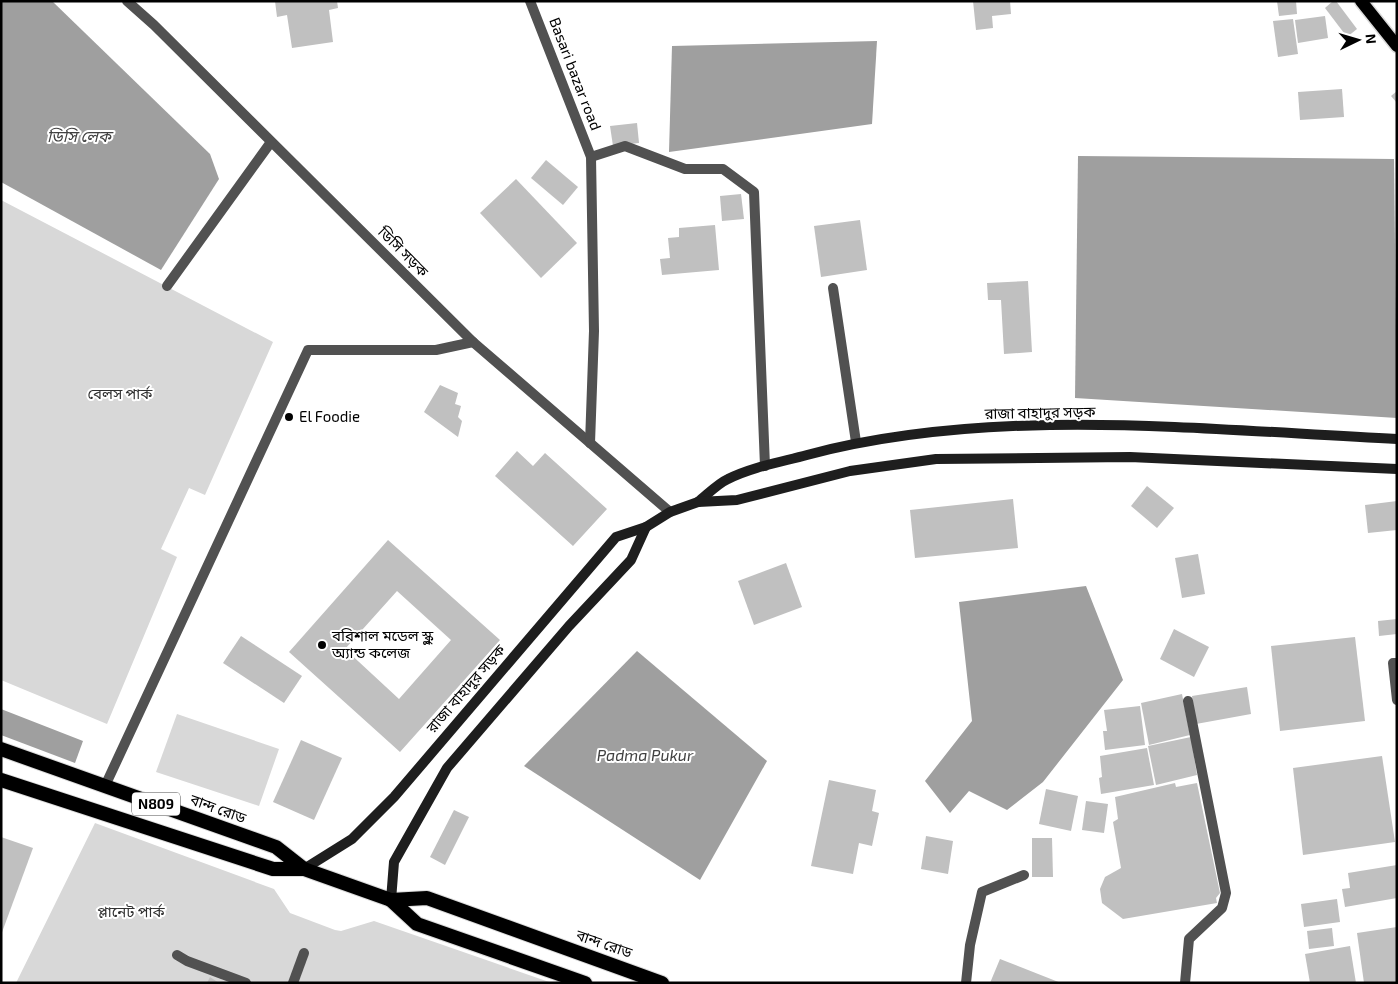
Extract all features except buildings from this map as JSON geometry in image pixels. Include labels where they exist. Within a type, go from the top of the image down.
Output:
[{"type":"highway","name":"বান্দ রোড","points":[[1,749],[276,847],[304,869],[391,900],[427,898],[662,983]]},
{"type":"highway","name":"বান্দ রোড","points":[[1,780],[273,869],[304,869]]},
{"type":"highway","name":"বান্দ রোড","points":[[391,900],[417,924],[585,983]]},
{"type":"main road","points":[[1361,1],[1397,46]]},
{"type":"main road","name":"রাজা বাহাদুর সড়ক","points":[[698,502],[727,479],[765,466],[856,442],[951,430],[1034,426],[1125,426],[1397,439]]},
{"type":"main road","name":"রাজা বাহাদুর সড়ক","points":[[304,869],[352,839],[394,797],[616,537],[646,527],[670,512],[698,502],[737,500],[850,471],[936,458],[1130,457],[1397,469]]},
{"type":"main road","points":[[391,900],[394,862],[447,768],[570,626],[631,560],[646,527]]},
{"type":"street","name":"ডিসি সড়ক","points":[[127,1],[154,25],[473,342],[670,512]]},
{"type":"street","name":"Basari bazar road","points":[[530,1],[591,157]]},
{"type":"street","points":[[167,286],[271,142]]},
{"type":"street","points":[[590,443],[594,330],[591,157],[625,146],[685,169],[724,169],[754,192],[765,466]]},
{"type":"street","points":[[833,288],[856,442]]},
{"type":"street","points":[[105,786],[308,350],[436,350],[473,342]]},
{"type":"street","points":[[1397,663],[1393,663],[1397,700]]},
{"type":"street","points":[[1185,983],[1189,939],[1222,908],[1226,893],[1188,701]]},
{"type":"street","points":[[966,983],[970,946],[982,892],[1024,875]]},
{"type":"street","points":[[293,983],[304,953]]},
{"type":"street","points":[[177,954],[186,961],[246,983]]},
{"type":"green space","name":"বেলস পার্ক","points":[[1,200],[273,342],[205,495],[189,488],[161,549],[177,557],[107,724],[1,680]]},
{"type":"green space","points":[[177,714],[279,749],[259,806],[156,772]]},
{"type":"green space","name":"প্লানেট পার্ক","points":[[95,823],[274,889],[290,913],[335,930],[341,931],[374,921],[552,983],[16,983]]},
{"type":"water","name":"ডিসি লেক","points":[[1,1],[52,1],[210,154],[219,179],[161,270],[1,182]]},
{"type":"water","points":[[877,41],[872,124],[669,152],[672,46]]},
{"type":"water","points":[[1078,156],[1394,159],[1397,418],[1075,398]]},
{"type":"water","points":[[1086,586],[1123,680],[1043,782],[1007,810],[969,791],[950,813],[925,781],[972,721],[959,602]]},
{"type":"water","name":"Padma Pukur","points":[[637,651],[767,761],[700,880],[524,766]]},
{"type":"water","points":[[1,709],[83,741],[75,763],[1,735]]},
{"type":"place","name":"El Foodie","points":[[289,417]]},
{"type":"place","name":"বরিশাল মডেল স্কুল অ্যান্ড কলেজ","points":[[322,645]]}]
